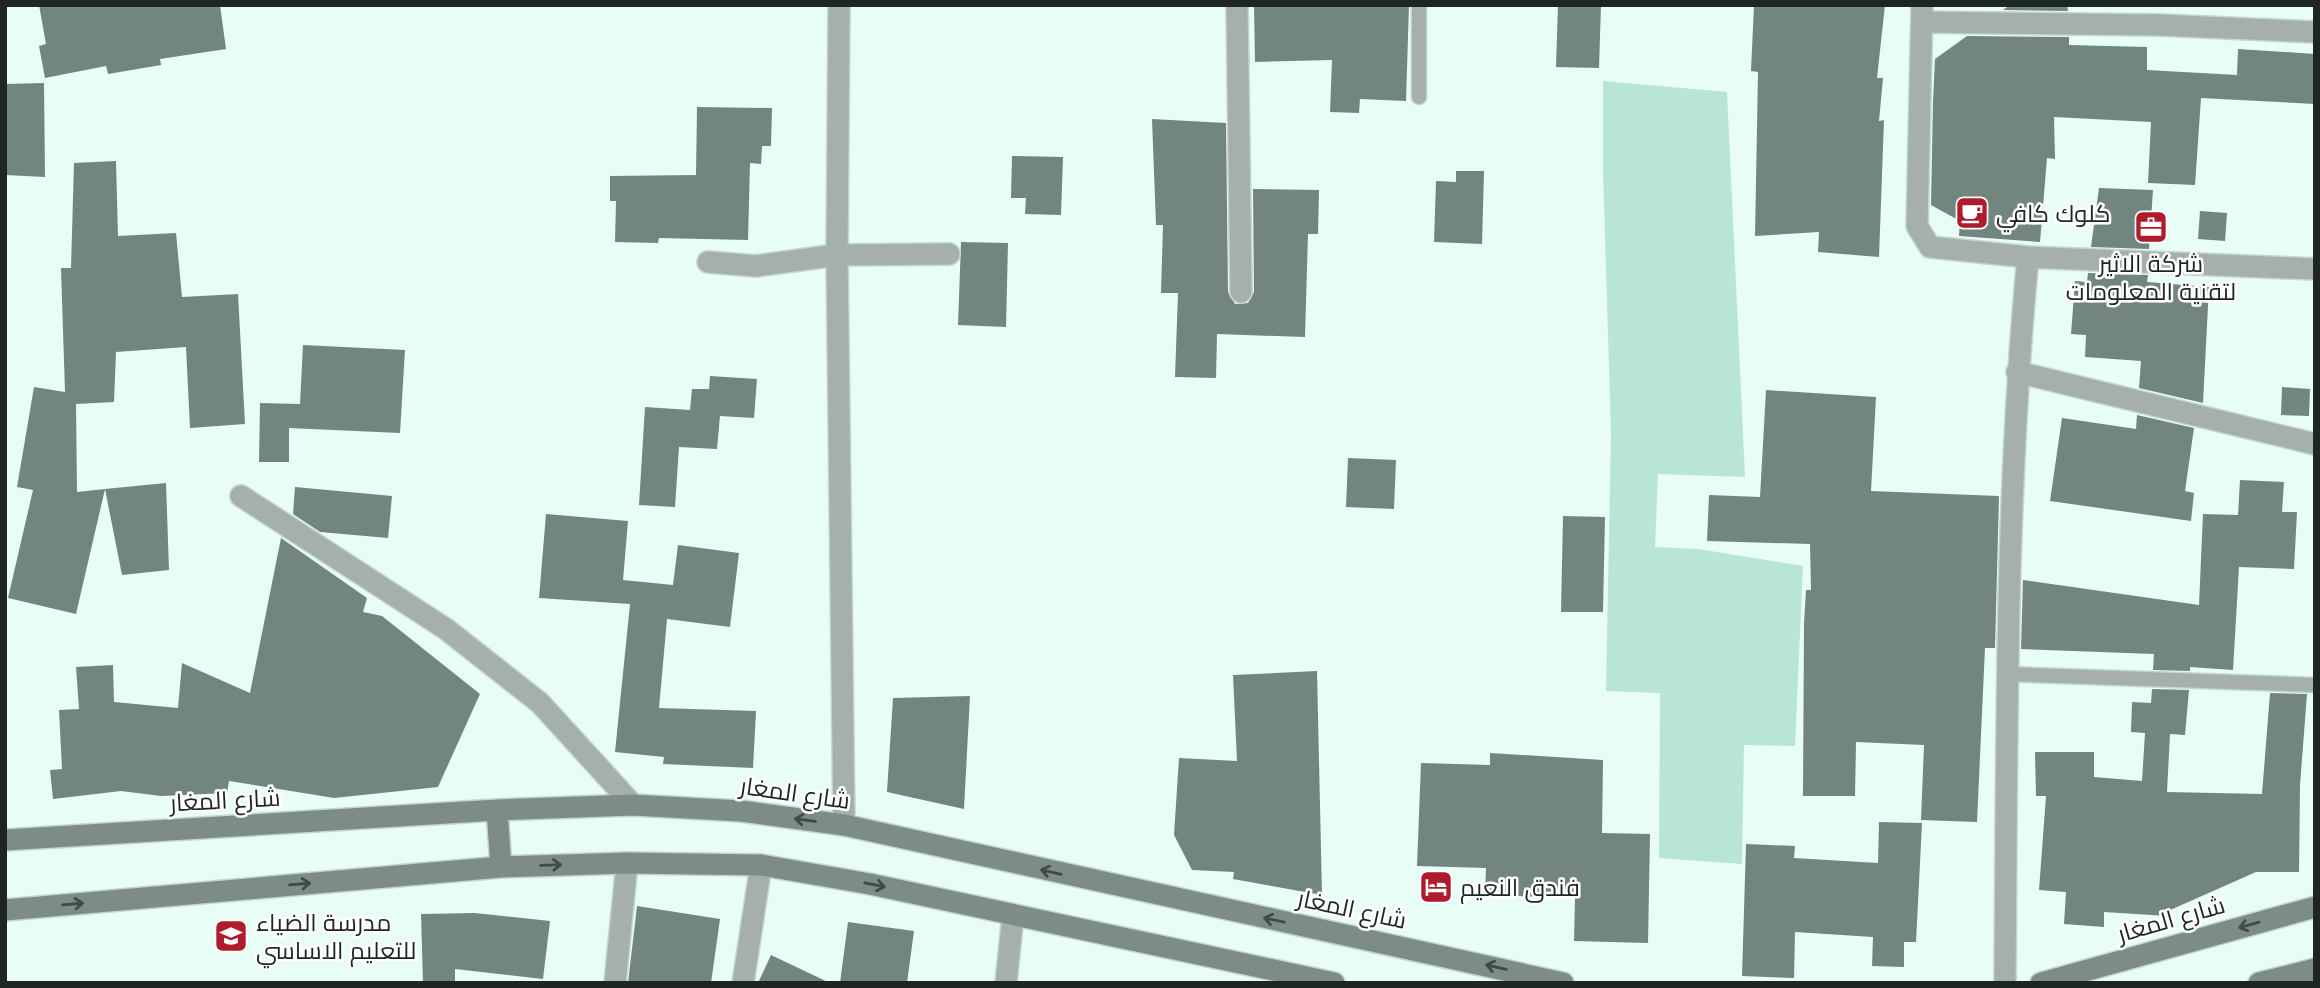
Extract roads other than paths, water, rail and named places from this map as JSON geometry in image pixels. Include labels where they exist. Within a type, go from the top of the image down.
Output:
[{"type":"main road","name":"شارع المغار","points":[[5,839],[497,810],[633,805],[741,811],[844,825],[1563,983]]},
{"type":"main road","points":[[497,810],[501,867]]},
{"type":"main road","points":[[5,910],[501,867],[627,863],[761,865],[870,884],[1334,983]]},
{"type":"main road","name":"شارع المغار","points":[[2042,983],[2315,907]]},
{"type":"main road","points":[[2270,981],[2315,969]]},
{"type":"street","points":[[839,5],[837,255],[844,825]]},
{"type":"street","points":[[1237,5],[1241,292]]},
{"type":"street","points":[[2315,32],[1922,14],[1917,226],[1930,247],[2028,257],[2315,269]]},
{"type":"street","points":[[708,262],[756,266],[837,255],[949,254]]},
{"type":"street","points":[[2005,983],[2007,674],[2017,372],[2028,257]]},
{"type":"street","points":[[2017,372],[2315,444]]},
{"type":"street","points":[[241,496],[446,629],[540,703],[633,805]]},
{"type":"street","points":[[615,983],[627,863]]},
{"type":"street","points":[[743,983],[761,865]]},
{"type":"street","points":[[1006,983],[1013,915]]},
{"type":"lane","points":[[1419,5],[1419,97]]},
{"type":"lane","points":[[2007,674],[2315,685]]},
{"type":"place","name":"كلوك كافي","points":[[1972,213]]},
{"type":"place","name":"شركة الاثير لتقنية المعلومات","points":[[2151,227]]},
{"type":"place","name":"فندق النعيم","points":[[1436,887]]},
{"type":"place","name":"مدرسة الضياء للتعليم الاساسي","points":[[231,936]]}]
